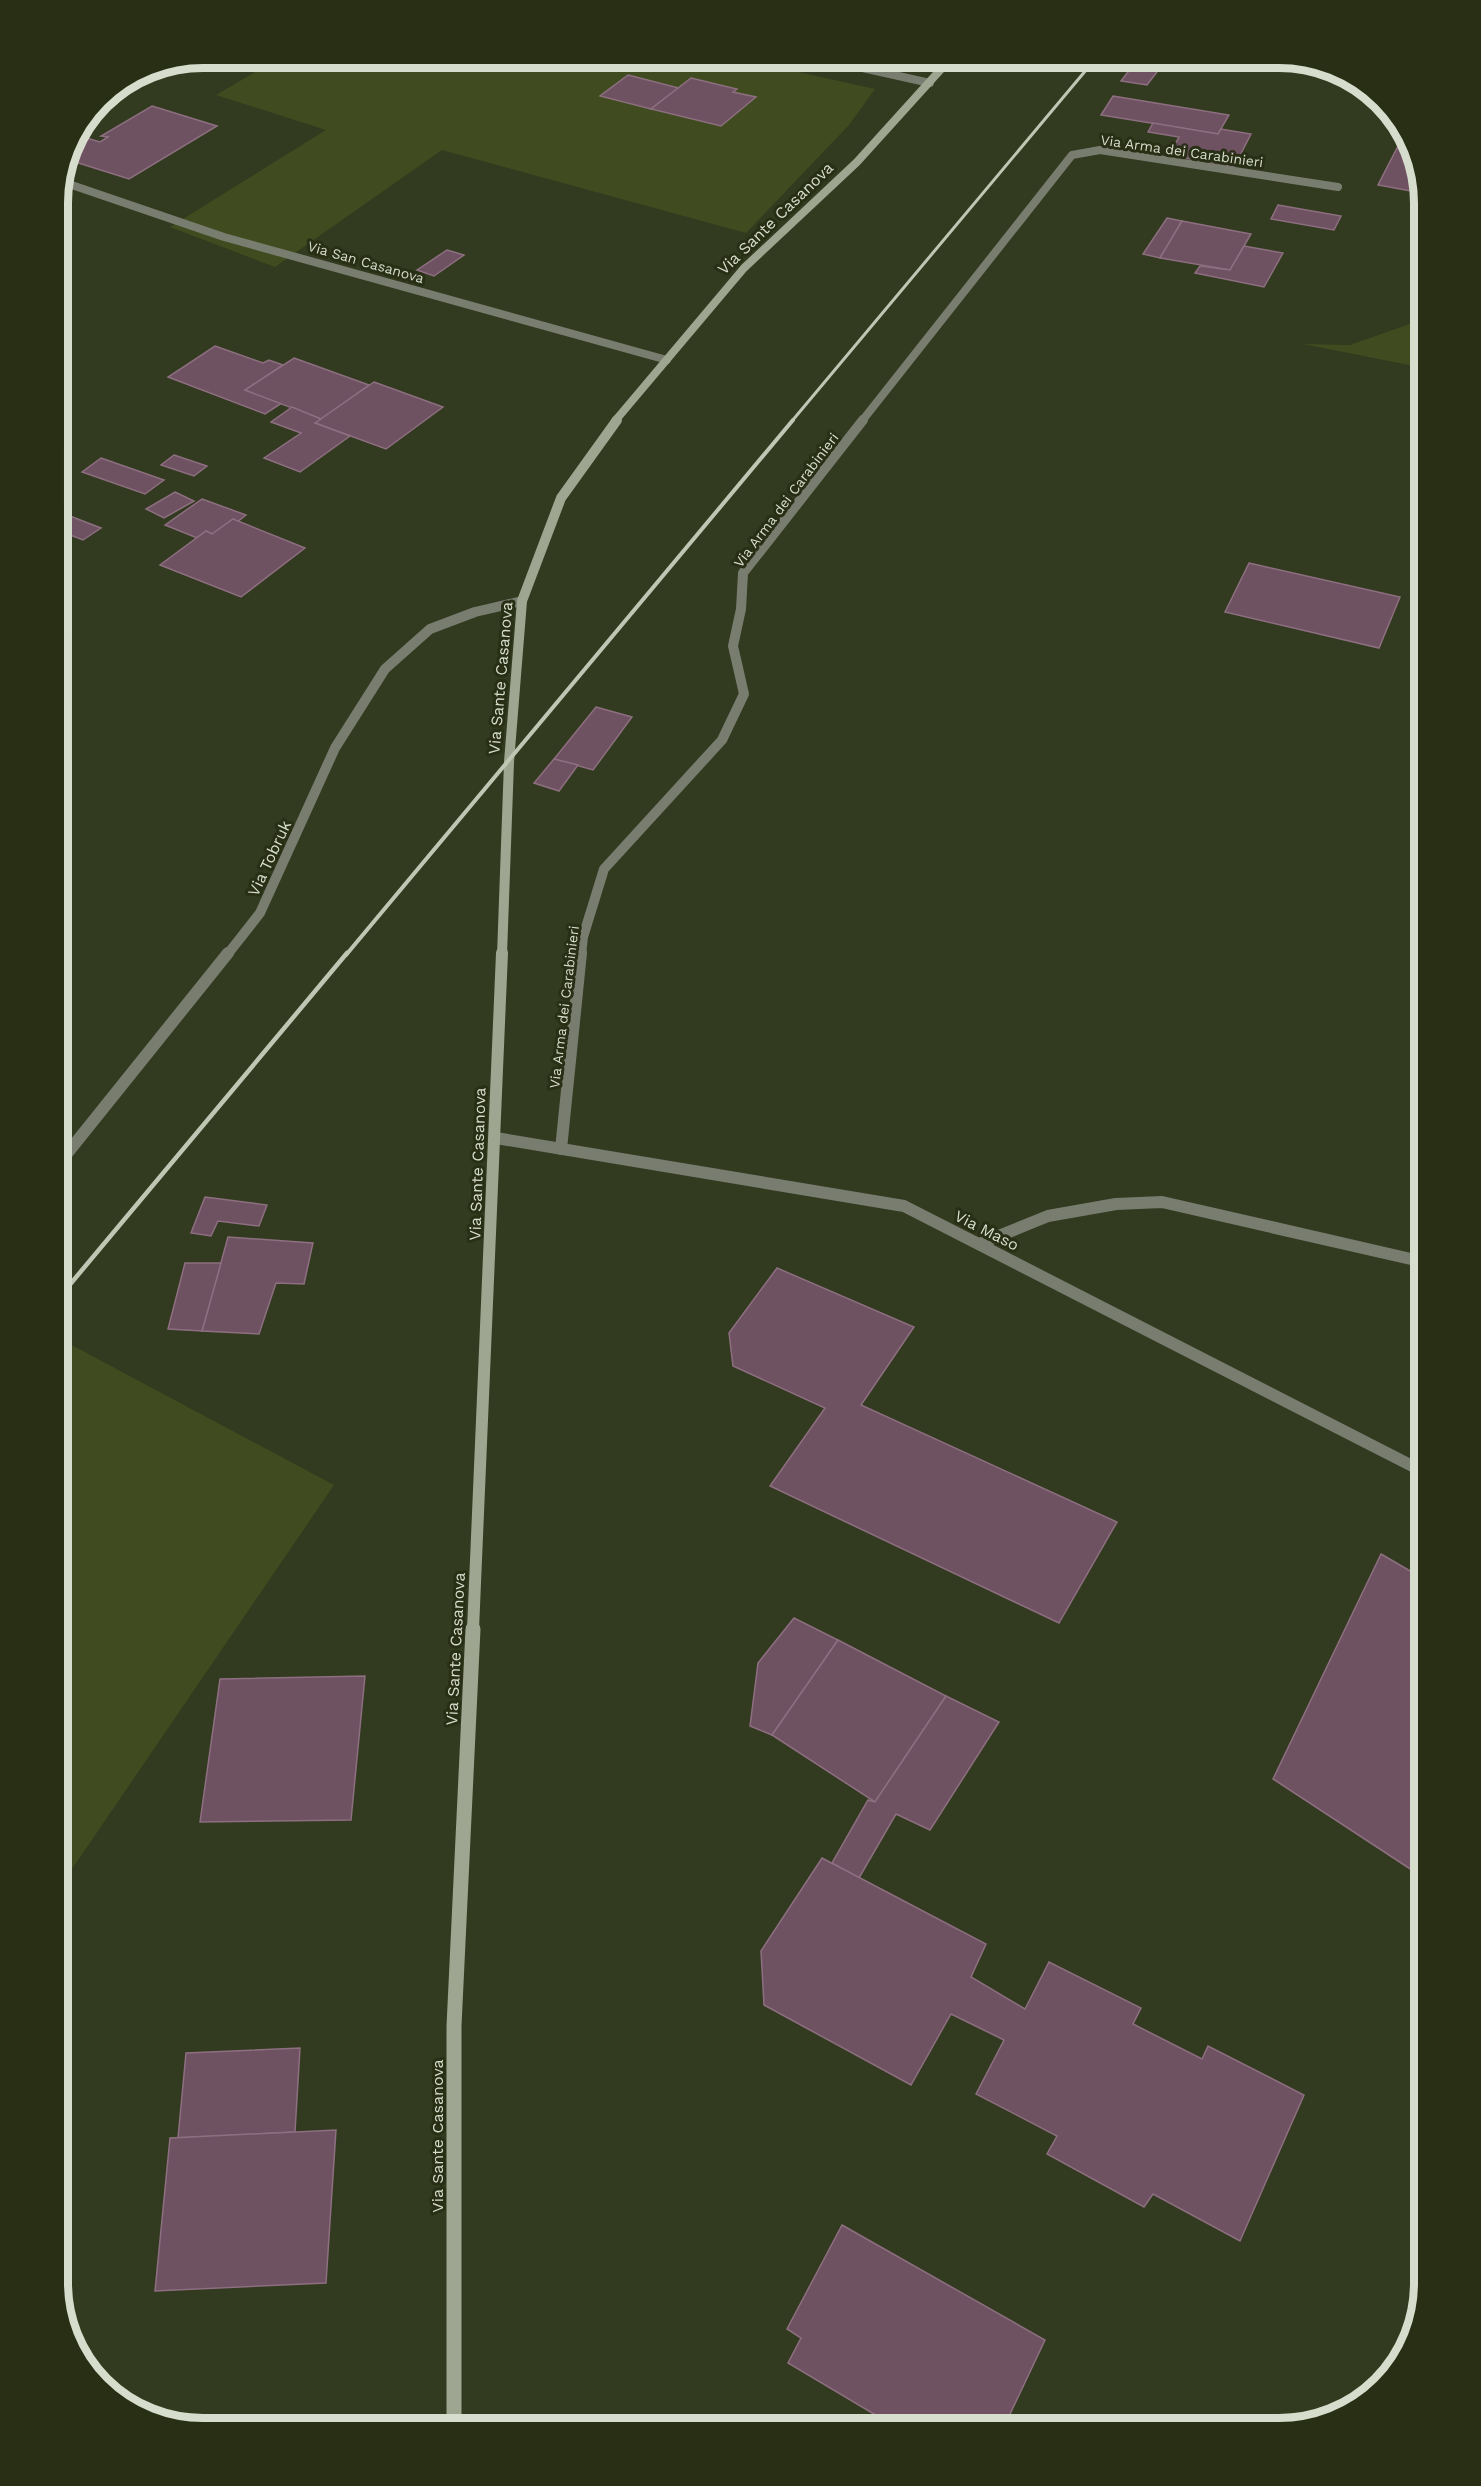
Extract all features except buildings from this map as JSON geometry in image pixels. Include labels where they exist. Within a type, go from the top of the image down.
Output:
[{"type":"main road","name":"Via Sante Casanova","points":[[454,2418],[454,2026],[496,1138],[509,762],[522,601],[530,574],[561,498],[604,435],[744,268],[857,162],[943,68]]},
{"type":"street","points":[[862,68],[930,83]]},
{"type":"street","name":"Via Arma dei Carabinieri","points":[[561,1149],[583,937],[604,869],[722,740],[744,694],[733,646],[741,609],[743,573],[1072,155],[1100,150],[1338,187]]},
{"type":"street","name":"Via San Casanova","points":[[69,185],[224,237],[667,360]]},
{"type":"street","name":"Via Tobruk","points":[[68,1152],[260,913],[335,748],[384,669],[430,629],[475,612],[522,601]]},
{"type":"street","name":"Via Maso","points":[[496,1138],[904,1206],[1414,1467]]},
{"type":"street","points":[[979,1244],[1048,1216],[1116,1204],[1162,1202],[1414,1260]]},
{"type":"green space","points":[[262,68],[780,68],[875,89],[849,125],[746,233],[442,150],[275,267],[170,227],[326,130],[216,95]]},
{"type":"green space","points":[[1414,323],[1414,366],[1303,344],[1350,345]]},
{"type":"green space","points":[[68,1343],[334,1485],[68,1875]]},
{"type":"railway","points":[[792,421],[1088,68]]},
{"type":"railway","points":[[346,955],[793,420]]},
{"type":"railway","points":[[68,1287],[347,953]]}]
